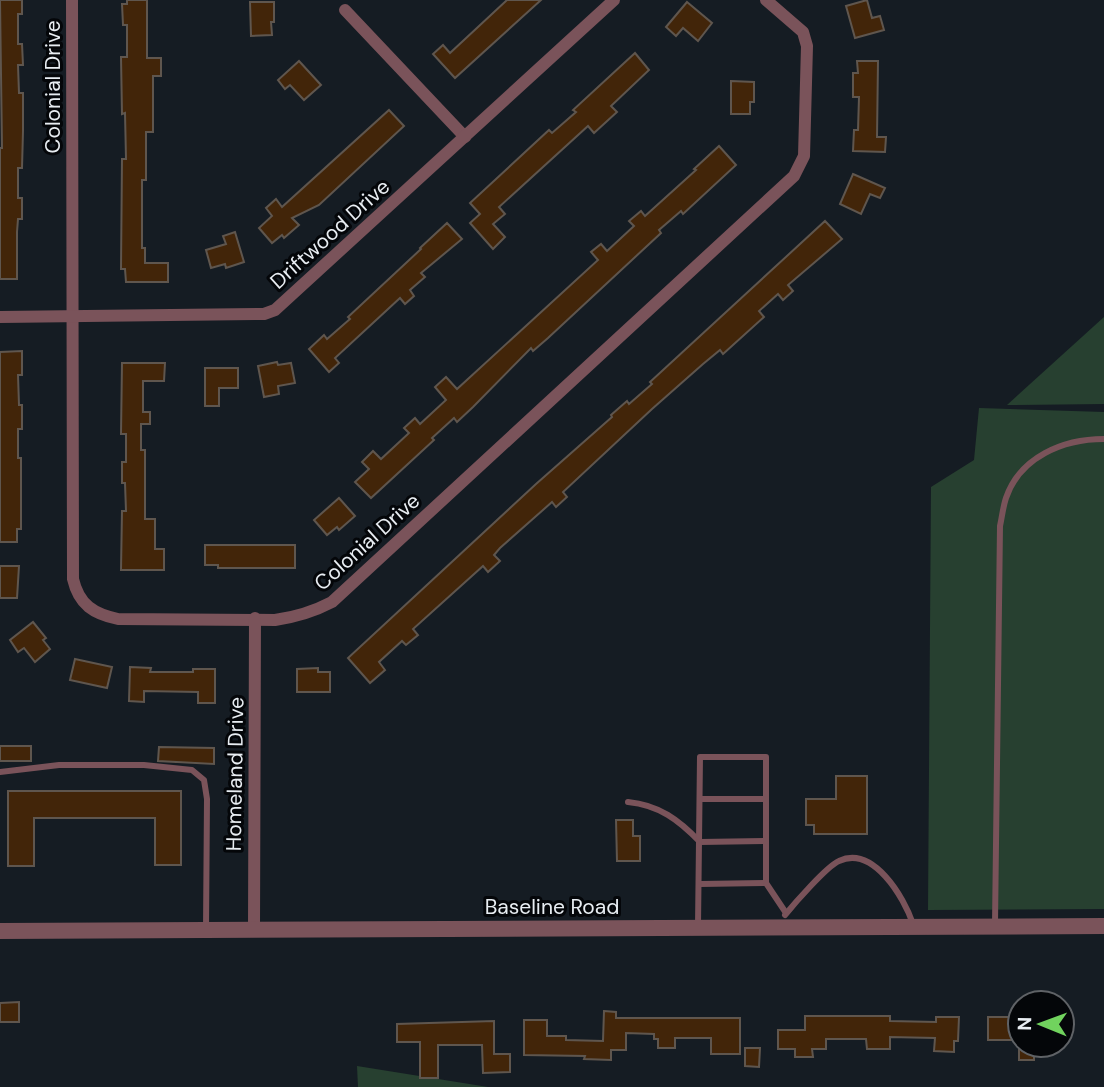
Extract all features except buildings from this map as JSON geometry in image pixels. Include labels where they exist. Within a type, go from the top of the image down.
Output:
[{"type":"street","name":"Colonial Drive","points":[[72,0],[73,579],[82,602],[92,611],[118,619],[293,618],[332,602],[794,176],[804,156],[807,46],[803,32],[766,0]]},
{"type":"street","name":"Driftwood Drive","points":[[0,317],[264,314],[275,310],[614,0]]},
{"type":"street","points":[[345,10],[465,137]]},
{"type":"street","name":"Homeland Drive","points":[[254,930],[256,618]]},
{"type":"street","name":"Baseline Road","points":[[0,931],[698,928],[782,920],[914,926],[1104,926]]},
{"type":"lane","points":[[995,926],[1000,526],[1006,497],[1017,478],[1041,453],[1091,439],[1104,439]]},
{"type":"lane","points":[[698,928],[700,757],[766,757],[766,884],[782,920],[833,864],[845,859],[860,858],[867,860],[898,893],[907,906],[914,926]]},
{"type":"lane","points":[[0,772],[59,765],[144,765],[192,770],[204,780],[207,799],[206,929]]},
{"type":"lane","points":[[700,799],[766,799]]},
{"type":"lane","points":[[628,802],[644,804],[672,816],[700,842],[766,841]]},
{"type":"lane","points":[[699,884],[766,884]]},
{"type":"green space","points":[[1104,317],[1104,404],[1007,405]]},
{"type":"green space","points":[[979,408],[1104,412],[1104,909],[928,910],[931,487],[974,460]]},
{"type":"green space","points":[[357,1066],[488,1087],[358,1087]]}]
